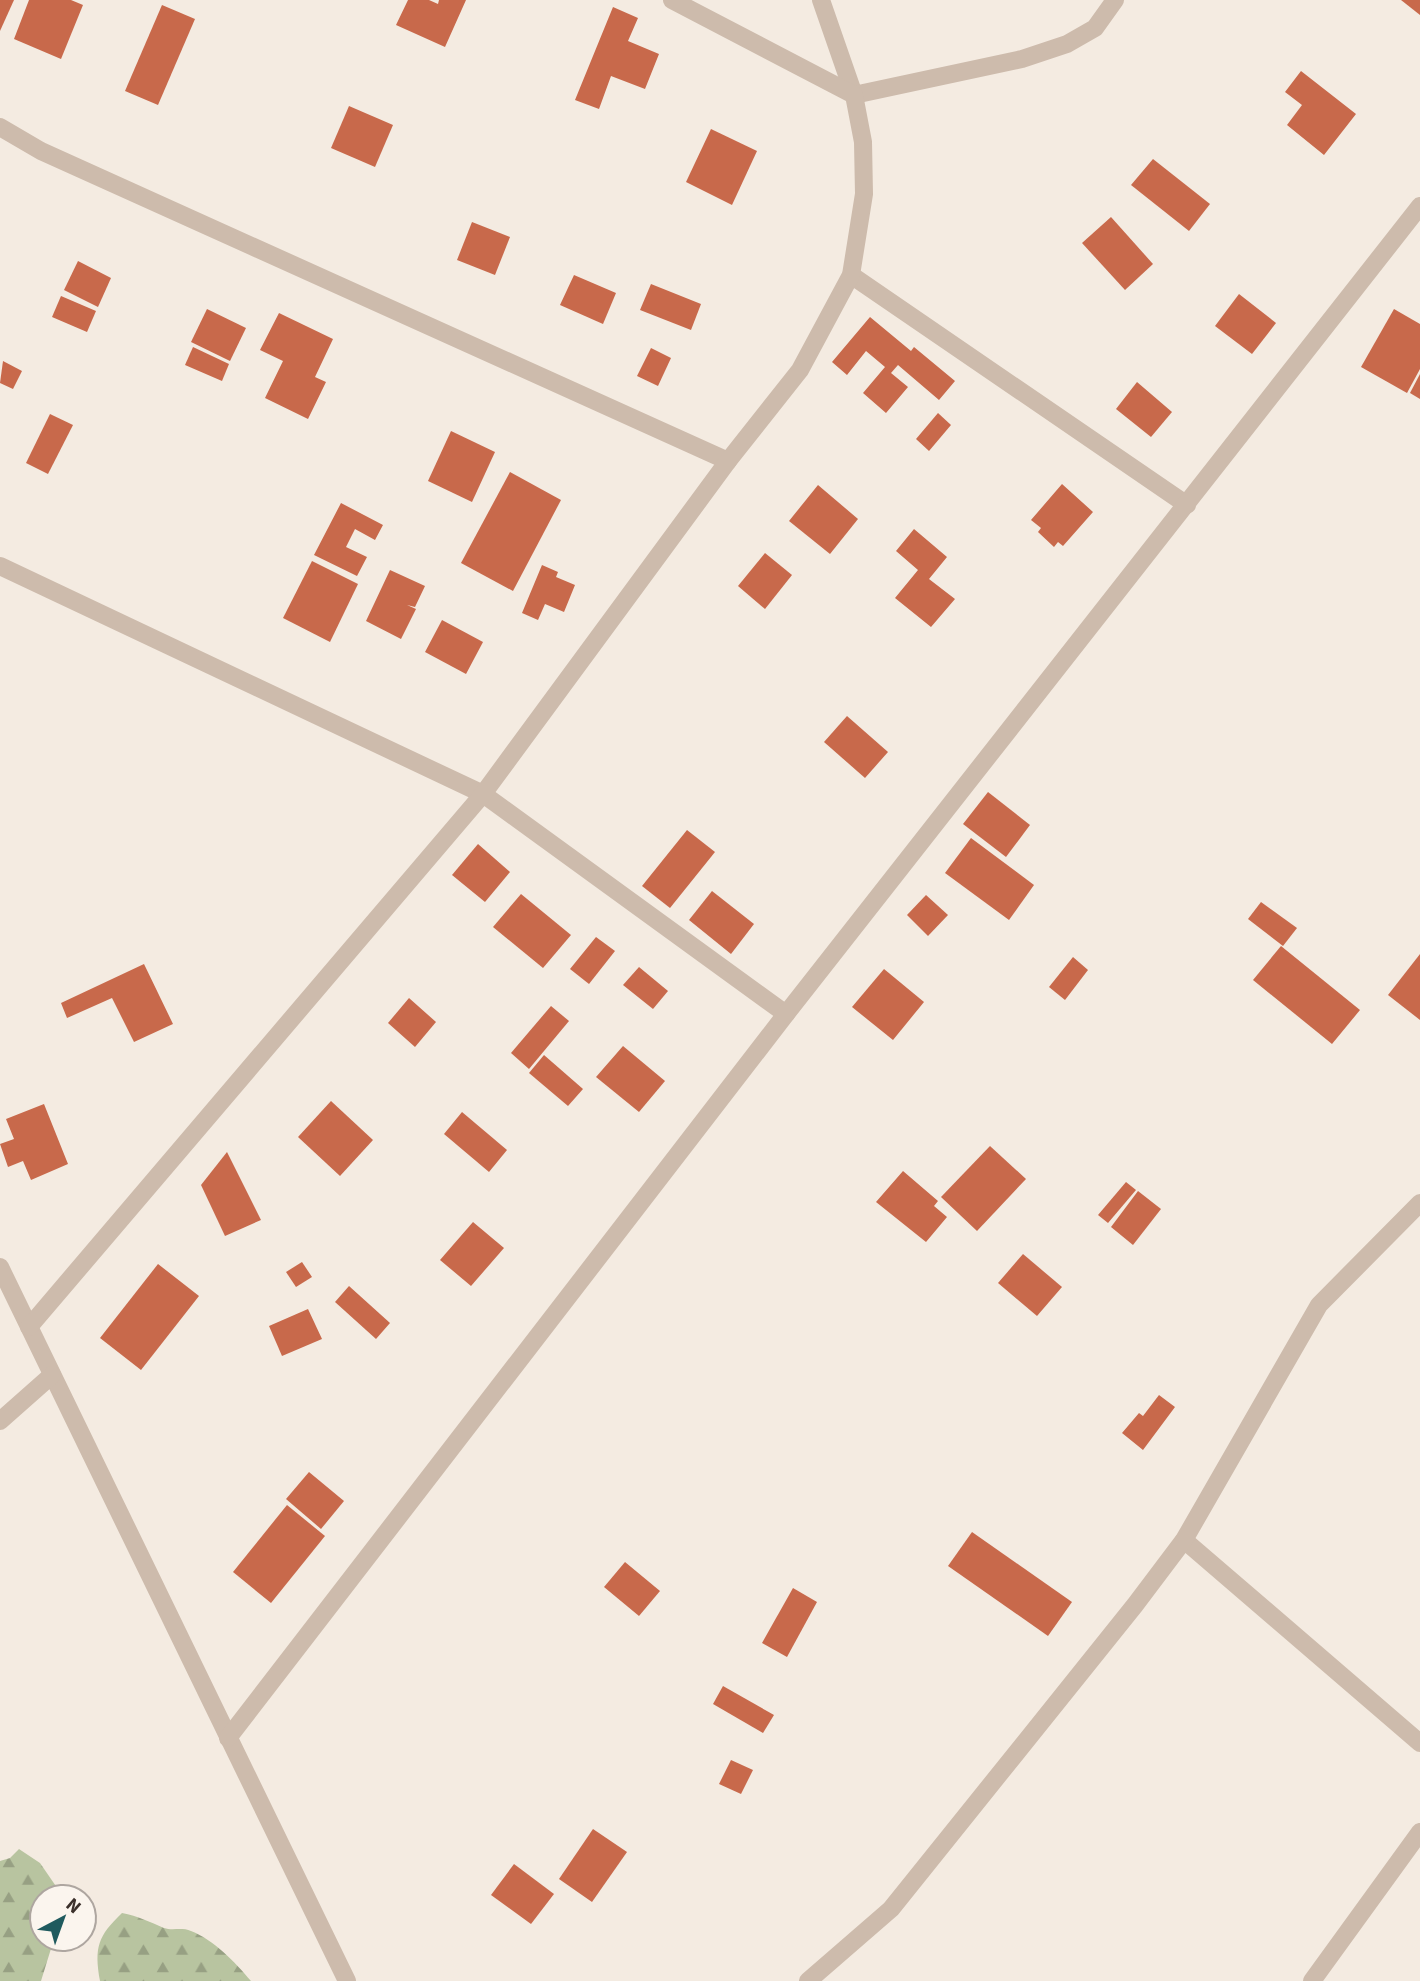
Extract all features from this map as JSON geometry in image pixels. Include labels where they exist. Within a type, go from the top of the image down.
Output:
[{"type":"street","points":[[672,0],[695,4],[854,95],[1022,59],[1067,44],[1095,27],[1115,0]]},
{"type":"street","points":[[29,1327],[484,794],[728,461],[800,370],[851,275],[864,194],[863,142],[854,95],[821,0]]},
{"type":"street","points":[[0,127],[41,151],[728,461]]},
{"type":"street","points":[[229,1738],[786,1014],[1420,206]]},
{"type":"street","points":[[851,275],[1187,505]]},
{"type":"street","points":[[0,566],[484,794],[786,1014]]},
{"type":"street","points":[[808,1981],[891,1909],[1184,1540],[1319,1305],[1420,1203]]},
{"type":"street","points":[[0,1267],[347,1981]]},
{"type":"street","points":[[0,1421],[52,1375]]},
{"type":"street","points":[[1184,1540],[1420,1743]]},
{"type":"street","points":[[1312,1981],[1420,1832]]},
{"type":"green space","points":[[19,1849],[40,1863],[54,1883],[28,1883],[28,1953],[50,1953],[41,1981],[0,1981],[0,1861],[10,1858]]},
{"type":"green space","points":[[122,1913],[164,1928],[188,1930],[224,1952],[251,1981],[100,1981],[98,1951],[108,1929]]},
{"type":"building","points":[[0,0],[14,0],[0,31]]},
{"type":"building","points":[[29,0],[71,0],[83,5],[61,59],[14,39]]},
{"type":"building","points":[[408,0],[429,0],[438,4],[439,0],[466,0],[445,47],[396,25]]},
{"type":"building","points":[[1401,0],[1420,0],[1420,15]]},
{"type":"building","points":[[162,5],[195,19],[158,105],[125,91]]},
{"type":"building","points":[[613,7],[638,18],[628,41],[659,54],[645,89],[611,76],[599,109],[575,100]]},
{"type":"building","points":[[1301,71],[1356,114],[1324,155],[1287,125],[1302,105],[1285,92]]},
{"type":"building","points":[[349,106],[393,125],[375,167],[331,148]]},
{"type":"building","points":[[711,129],[757,151],[732,205],[686,182]]},
{"type":"building","points":[[1153,159],[1210,204],[1189,231],[1131,185]]},
{"type":"building","points":[[1111,217],[1153,264],[1125,290],[1082,243]]},
{"type":"building","points":[[472,222],[510,237],[495,275],[457,260]]},
{"type":"building","points":[[78,261],[111,278],[98,307],[64,290]]},
{"type":"building","points":[[574,275],[616,293],[603,324],[560,305]]},
{"type":"building","points":[[651,284],[701,304],[691,330],[640,310]]},
{"type":"building","points":[[1239,294],[1276,323],[1252,354],[1215,326]]},
{"type":"building","points":[[61,296],[96,311],[87,332],[52,317]]},
{"type":"building","points":[[207,309],[246,328],[230,361],[191,342]]},
{"type":"building","points":[[1394,309],[1420,324],[1420,369],[1407,393],[1361,367]]},
{"type":"building","points":[[279,313],[333,339],[315,377],[326,382],[308,419],[265,398],[283,361],[260,350]]},
{"type":"building","points":[[870,317],[911,351],[914,347],[955,381],[939,400],[898,365],[891,373],[908,387],[886,413],[863,393],[885,367],[866,351],[847,375],[832,362]]},
{"type":"building","points":[[193,347],[229,364],[222,381],[185,365]]},
{"type":"building","points":[[651,348],[671,358],[658,386],[637,376]]},
{"type":"building","points":[[3,361],[22,371],[13,389],[0,383]]},
{"type":"building","points":[[1420,374],[1420,399],[1410,393]]},
{"type":"building","points":[[1137,382],[1172,412],[1151,437],[1116,409]]},
{"type":"building","points":[[938,413],[951,425],[929,451],[916,439]]},
{"type":"building","points":[[50,414],[73,425],[48,474],[26,463]]},
{"type":"building","points":[[451,431],[495,452],[472,502],[428,481]]},
{"type":"building","points":[[510,472],[561,500],[513,591],[461,563]]},
{"type":"building","points":[[1062,484],[1093,512],[1063,546],[1058,542],[1054,547],[1038,532],[1041,528],[1031,520]]},
{"type":"building","points":[[818,485],[858,519],[830,554],[789,521]]},
{"type":"building","points":[[341,503],[383,525],[375,540],[355,529],[346,547],[367,557],[357,576],[314,555]]},
{"type":"building","points":[[914,529],[947,557],[929,579],[955,599],[931,627],[895,598],[918,570],[896,551]]},
{"type":"building","points":[[765,553],[792,575],[765,609],[738,586]]},
{"type":"building","points":[[312,561],[358,584],[330,642],[283,618]]},
{"type":"building","points":[[542,565],[558,572],[556,577],[575,585],[564,612],[545,604],[538,620],[522,613]]},
{"type":"building","points":[[390,570],[425,586],[415,607],[407,605],[416,609],[401,639],[366,621]]},
{"type":"building","points":[[442,620],[483,642],[466,674],[425,652]]},
{"type":"building","points":[[847,716],[888,752],[865,778],[824,742]]},
{"type":"building","points":[[988,792],[1030,825],[1006,857],[963,824]]},
{"type":"building","points":[[687,830],[715,852],[670,908],[642,886]]},
{"type":"building","points":[[971,838],[1034,885],[1009,920],[945,873]]},
{"type":"building","points":[[478,844],[510,872],[485,902],[452,875]]},
{"type":"building","points":[[712,891],[754,924],[731,954],[689,920]]},
{"type":"building","points":[[521,894],[571,935],[543,968],[493,927]]},
{"type":"building","points":[[926,895],[948,915],[928,936],[907,915]]},
{"type":"building","points":[[1261,902],[1297,928],[1283,946],[1248,919]]},
{"type":"building","points":[[596,937],[615,951],[589,984],[570,969]]},
{"type":"building","points":[[1281,946],[1360,1010],[1332,1044],[1253,980]]},
{"type":"building","points":[[1420,954],[1420,1020],[1388,995]]},
{"type":"building","points":[[1073,957],[1088,970],[1065,1000],[1049,987]]},
{"type":"building","points":[[144,964],[173,1024],[134,1042],[112,998],[67,1018],[61,1003]]},
{"type":"building","points":[[639,967],[668,991],[653,1009],[623,985]]},
{"type":"building","points":[[884,969],[924,1002],[893,1040],[852,1007]]},
{"type":"building","points":[[409,998],[436,1022],[415,1047],[388,1023]]},
{"type":"building","points":[[551,1006],[569,1021],[529,1069],[511,1053]]},
{"type":"building","points":[[623,1046],[665,1081],[639,1112],[596,1077]]},
{"type":"building","points":[[544,1055],[583,1089],[568,1106],[529,1073]]},
{"type":"building","points":[[331,1101],[373,1140],[340,1176],[298,1137]]},
{"type":"building","points":[[44,1104],[68,1164],[31,1180],[23,1161],[8,1167],[0,1144],[14,1139],[6,1119]]},
{"type":"building","points":[[462,1112],[507,1150],[489,1172],[444,1134]]},
{"type":"building","points":[[990,1146],[1026,1179],[977,1231],[941,1197]]},
{"type":"building","points":[[227,1152],[261,1220],[225,1236],[201,1185]]},
{"type":"building","points":[[903,1171],[938,1201],[934,1206],[947,1217],[926,1242],[876,1202]]},
{"type":"building","points":[[1126,1182],[1136,1190],[1108,1223],[1098,1215]]},
{"type":"building","points":[[1138,1191],[1161,1209],[1133,1245],[1111,1227]]},
{"type":"building","points":[[473,1222],[504,1248],[471,1286],[440,1260]]},
{"type":"building","points":[[1023,1254],[1062,1287],[1037,1316],[998,1283]]},
{"type":"building","points":[[302,1262],[312,1277],[296,1287],[286,1272]]},
{"type":"building","points":[[158,1264],[199,1296],[141,1370],[100,1338]]},
{"type":"building","points":[[349,1286],[390,1323],[376,1339],[335,1302]]},
{"type":"building","points":[[308,1309],[322,1339],[282,1356],[269,1326]]},
{"type":"building","points":[[1159,1395],[1175,1407],[1143,1450],[1122,1433],[1139,1413],[1143,1416]]},
{"type":"building","points":[[309,1472],[344,1501],[321,1529],[286,1499]]},
{"type":"building","points":[[287,1505],[325,1536],[271,1603],[233,1572]]},
{"type":"building","points":[[972,1532],[1072,1602],[1048,1636],[948,1566]]},
{"type":"building","points":[[625,1562],[660,1591],[639,1616],[604,1587]]},
{"type":"building","points":[[793,1588],[817,1602],[787,1657],[762,1643]]},
{"type":"building","points":[[723,1686],[774,1715],[763,1733],[713,1704]]},
{"type":"building","points":[[731,1760],[753,1770],[741,1794],[719,1784]]},
{"type":"building","points":[[593,1829],[627,1852],[592,1902],[559,1879]]},
{"type":"building","points":[[514,1864],[554,1894],[531,1924],[491,1895]]}]
